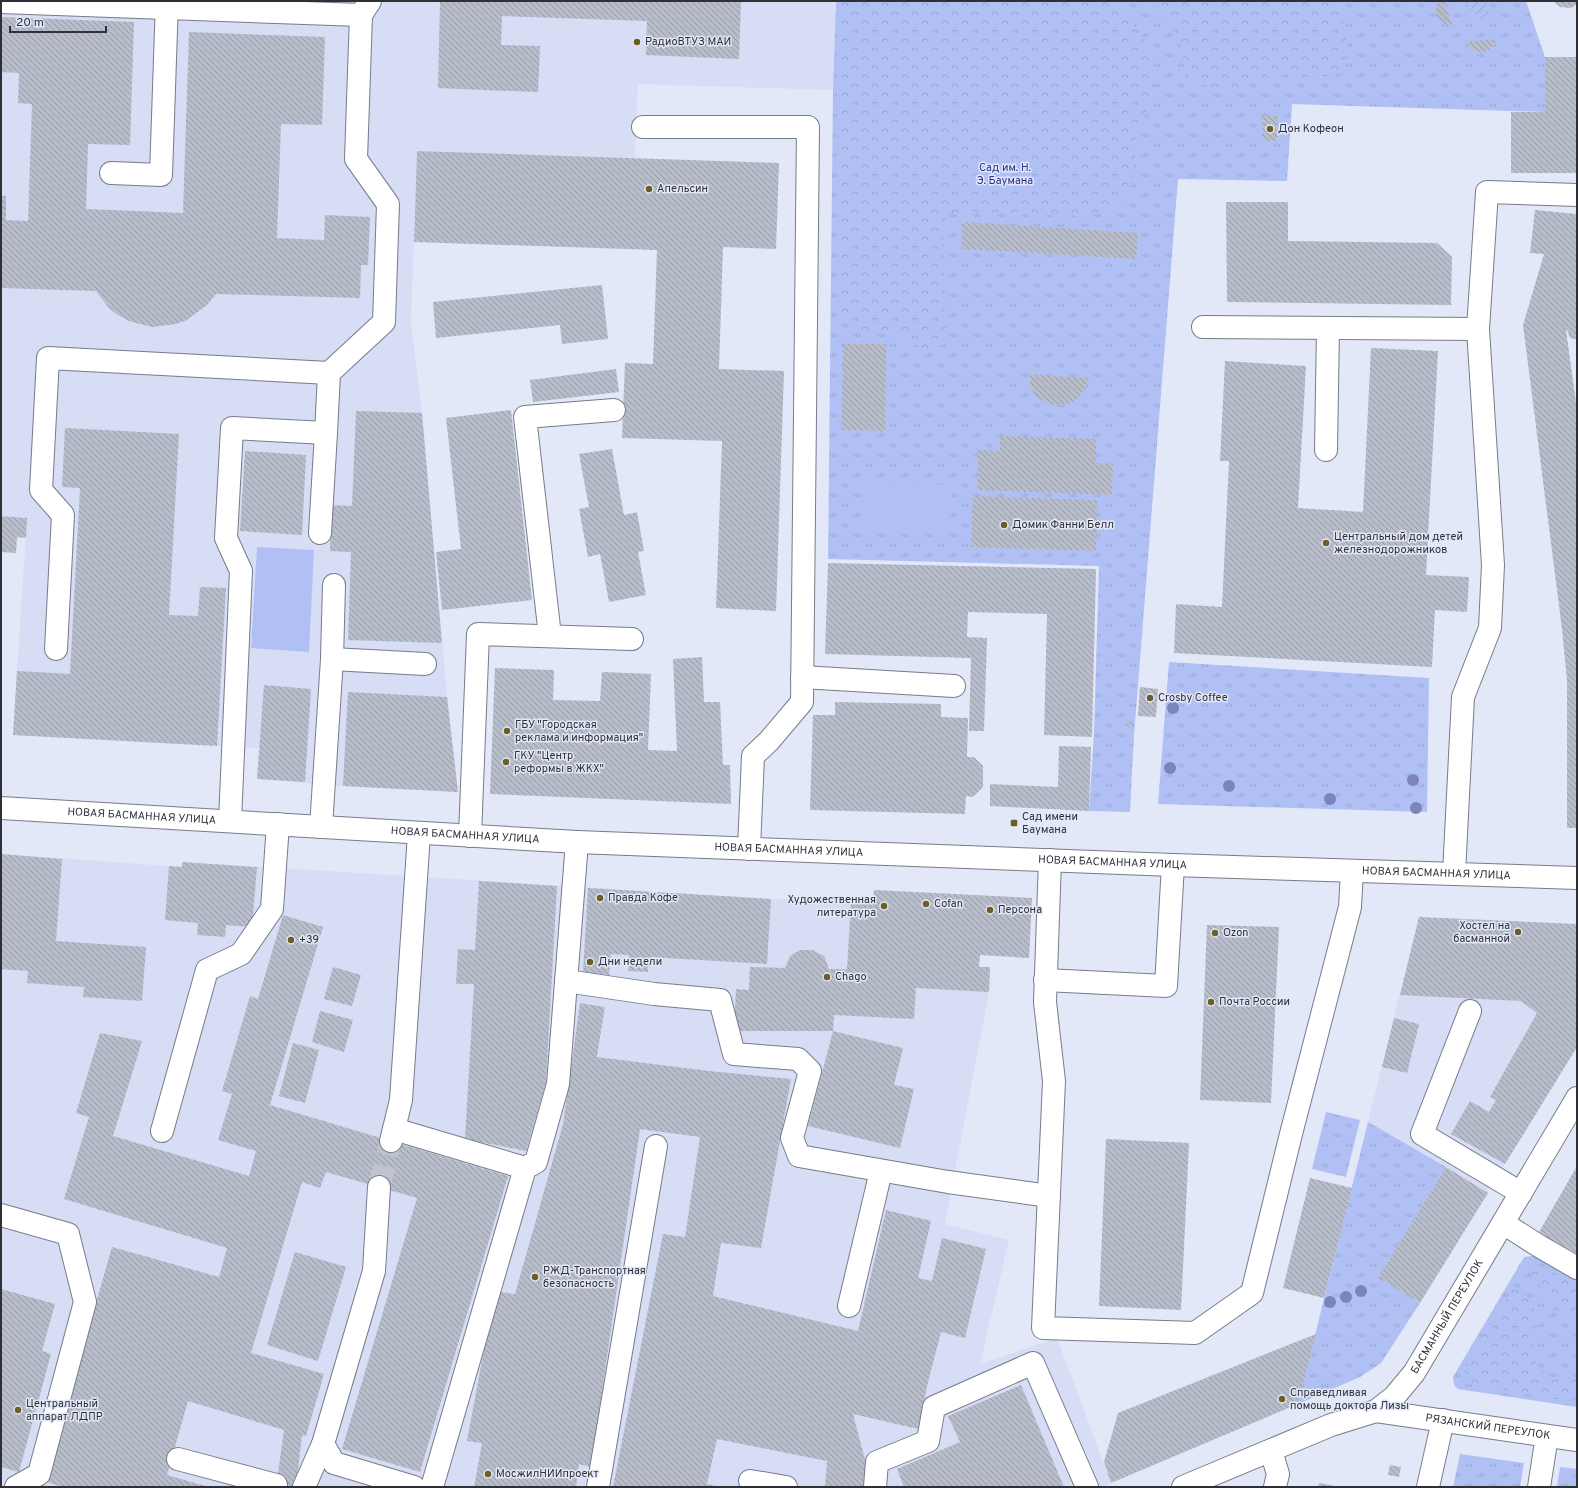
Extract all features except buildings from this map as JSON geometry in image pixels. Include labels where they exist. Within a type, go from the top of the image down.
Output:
[{"type":"main road","points":[[1,2],[365,8],[356,159],[388,204],[384,322],[329,373],[320,533]]},
{"type":"main road","points":[[111,173],[161,175],[167,4]]},
{"type":"main road","points":[[643,127],[808,127],[802,702],[769,741],[753,756],[749,848]]},
{"type":"main road","points":[[1454,874],[1463,697],[1490,628],[1492,596],[1493,565],[1478,329],[1487,192],[1577,194]]},
{"type":"main road","points":[[1203,327],[1478,329]]},
{"type":"main road","points":[[1326,450],[1328,328]]},
{"type":"main road","points":[[56,649],[63,515],[41,490],[48,358],[329,373]]},
{"type":"main road","points":[[550,636],[525,417],[614,410]]},
{"type":"main road","points":[[230,821],[241,571],[226,538],[232,428],[326,434]]},
{"type":"main road","points":[[322,827],[332,659],[334,585]]},
{"type":"main road","points":[[470,836],[478,634],[632,639]]},
{"type":"main road","points":[[332,659],[425,664]]},
{"type":"main road","points":[[802,677],[954,686]]},
{"type":"main road","name":"НОВАЯ БАСМАННАЯ УЛИЦА","points":[[1,808],[230,821],[419,834],[577,842],[1173,865],[1577,878]]},
{"type":"main road","points":[[162,1131],[207,970],[242,954],[272,908],[278,824]]},
{"type":"main road","points":[[419,834],[401,1100],[392,1135],[525,1168],[536,1162],[558,1084],[577,842]]},
{"type":"main road","points":[[1050,860],[1045,1002],[1054,1081],[1043,1328],[1195,1333],[1252,1293],[1291,1134],[1350,907],[1352,871]]},
{"type":"main road","points":[[1045,980],[1166,986],[1173,865]]},
{"type":"main road","points":[[566,981],[654,994],[720,1000],[734,1054],[798,1059],[810,1071],[792,1138],[799,1156],[882,1171],[1050,1196]]},
{"type":"main road","points":[[1470,1011],[1422,1134],[1521,1193]]},
{"type":"main road","name":"БАСМАННЫЙ ПЕРЕУЛОК","points":[[1183,1487],[1331,1426],[1376,1411],[1394,1397],[1414,1373],[1577,1098]]},
{"type":"main road","points":[[598,1487],[656,1146]]},
{"type":"main road","points":[[432,1487],[525,1168]]},
{"type":"main road","points":[[849,1306],[882,1171]]},
{"type":"main road","points":[[304,1487],[323,1444],[374,1270],[379,1187]]},
{"type":"main road","points":[[1,1215],[68,1234],[85,1302],[39,1474],[16,1487]]},
{"type":"main road","points":[[1503,1223],[1577,1268]]},
{"type":"main road","points":[[875,1487],[877,1462],[928,1441],[934,1407],[1033,1363],[1087,1487]]},
{"type":"main road","name":"РЯЗАНСКИЙ ПЕРЕУЛОК","points":[[1376,1411],[1577,1440]]},
{"type":"main road","points":[[1428,1487],[1443,1420]]},
{"type":"main road","points":[[1540,1487],[1547,1436]]},
{"type":"main road","points":[[323,1444],[334,1463],[414,1487]]},
{"type":"main road","points":[[1271,1451],[1278,1474],[1275,1487]]},
{"type":"main road","points":[[178,1459],[276,1485]]},
{"type":"main road","points":[[750,1482],[786,1487]]},
{"type":"shaded area","points":[[1,1],[836,1],[833,90],[638,84],[635,158],[417,151],[411,321],[422,413],[447,697],[458,792],[343,786],[257,779],[259,748],[13,735],[27,518],[1,516]]},
{"type":"shaded area","points":[[1,854],[181,867],[182,862],[771,899],[873,902],[874,890],[1032,898],[1029,958],[980,955],[979,967],[990,967],[989,992],[945,1224],[1009,1240],[980,1364],[1057,1338],[1111,1483],[1100,1487],[520,1487],[588,1128],[605,1007],[580,1003],[563,1124],[515,1294],[495,1291],[468,1441],[482,1443],[474,1487],[1,1487]]},
{"type":"shaded area","points":[[1419,917],[1577,924],[1532,1120],[1381,1363],[1360,1377],[1298,1404]]},
{"type":"green space","name":"Сад им. Н. Э. Баумана","points":[[836,1],[1526,1],[1545,57],[1545,112],[1292,104],[1287,181],[1178,179],[1134,736],[1130,812],[1089,811],[1094,733],[1099,566],[828,559],[833,90]]},
{"type":"green space","points":[[842,1],[1116,1],[1151,48],[1154,93],[1137,133],[1132,183],[1122,204],[1100,214],[1076,216],[969,211],[947,214],[943,238],[946,346],[922,348],[901,336],[852,329],[840,312]]},
{"type":"green space","points":[[1151,1],[1341,1],[1340,8],[1349,57],[1335,76],[1259,78],[1246,87],[1214,88],[1186,81],[1180,39]]},
{"type":"green space","points":[[1466,1],[1487,1],[1489,11],[1487,17],[1477,19]]},
{"type":"green space","points":[[864,483],[951,485],[950,535],[863,532]]},
{"type":"green space","points":[[257,547],[314,550],[309,652],[251,648]]},
{"type":"green space","points":[[1169,662],[1429,678],[1427,812],[1158,804]]},
{"type":"green space","points":[[1326,1112],[1360,1120],[1346,1177],[1312,1169]]},
{"type":"green space","points":[[1368,1122],[1446,1167],[1379,1278],[1420,1303],[1381,1363],[1360,1377],[1298,1404]]},
{"type":"green space","points":[[1534,1256],[1577,1280],[1577,1407],[1458,1389],[1454,1385],[1453,1377],[1524,1257]]},
{"type":"green space","points":[[1533,1262],[1577,1287],[1577,1317],[1556,1313],[1529,1269]]},
{"type":"green space","points":[[1511,1290],[1523,1290],[1540,1318],[1532,1339],[1536,1364],[1546,1376],[1563,1379],[1577,1378],[1577,1403],[1470,1384],[1464,1371]]},
{"type":"green space","points":[[1460,1454],[1524,1463],[1520,1487],[1453,1487]]},
{"type":"green space","points":[[1560,1467],[1577,1469],[1577,1487],[1557,1487]]},
{"type":"tunnel","points":[[379,1187],[391,1141]]},
{"type":"place","name":"РадиоВТУЗ МАИ","points":[[637,42]]},
{"type":"place","name":"Дон Кофеон","points":[[1270,129]]},
{"type":"place","name":"Апельсин","points":[[649,189]]},
{"type":"place","name":"Домик Фанни Белл","points":[[1004,525]]},
{"type":"place","name":"Центральный дом детей железнодорожников","points":[[1326,543]]},
{"type":"place","name":"Crosby Coffee","points":[[1150,698]]},
{"type":"place","name":"ГБУ \"Городская реклама и информация\"","points":[[507,731]]},
{"type":"place","name":"ГКУ \"Центр реформы в ЖКХ\"","points":[[506,762]]},
{"type":"place","name":"Сад имени Баумана","points":[[1014,823]]},
{"type":"place","name":"Правда Кофе","points":[[600,898]]},
{"type":"place","name":"Cofan","points":[[926,904]]},
{"type":"place","name":"Художественная литература","points":[[884,906]]},
{"type":"place","name":"Персона","points":[[990,910]]},
{"type":"place","name":"Хостел на басманной","points":[[1518,932]]},
{"type":"place","name":"Ozon","points":[[1215,933]]},
{"type":"place","name":"+39","points":[[291,940]]},
{"type":"place","name":"Дни недели","points":[[590,962]]},
{"type":"place","name":"Chago","points":[[827,977]]},
{"type":"place","name":"Почта России","points":[[1211,1002]]},
{"type":"place","name":"РЖД-Транспортная безопасность","points":[[535,1277]]},
{"type":"place","name":"Справедливая помощь доктора Лизы","points":[[1282,1399]]},
{"type":"place","name":"Центральный аппарат ЛДПР","points":[[18,1410]]},
{"type":"place","name":"МосжилНИИпроект","points":[[488,1474]]}]
